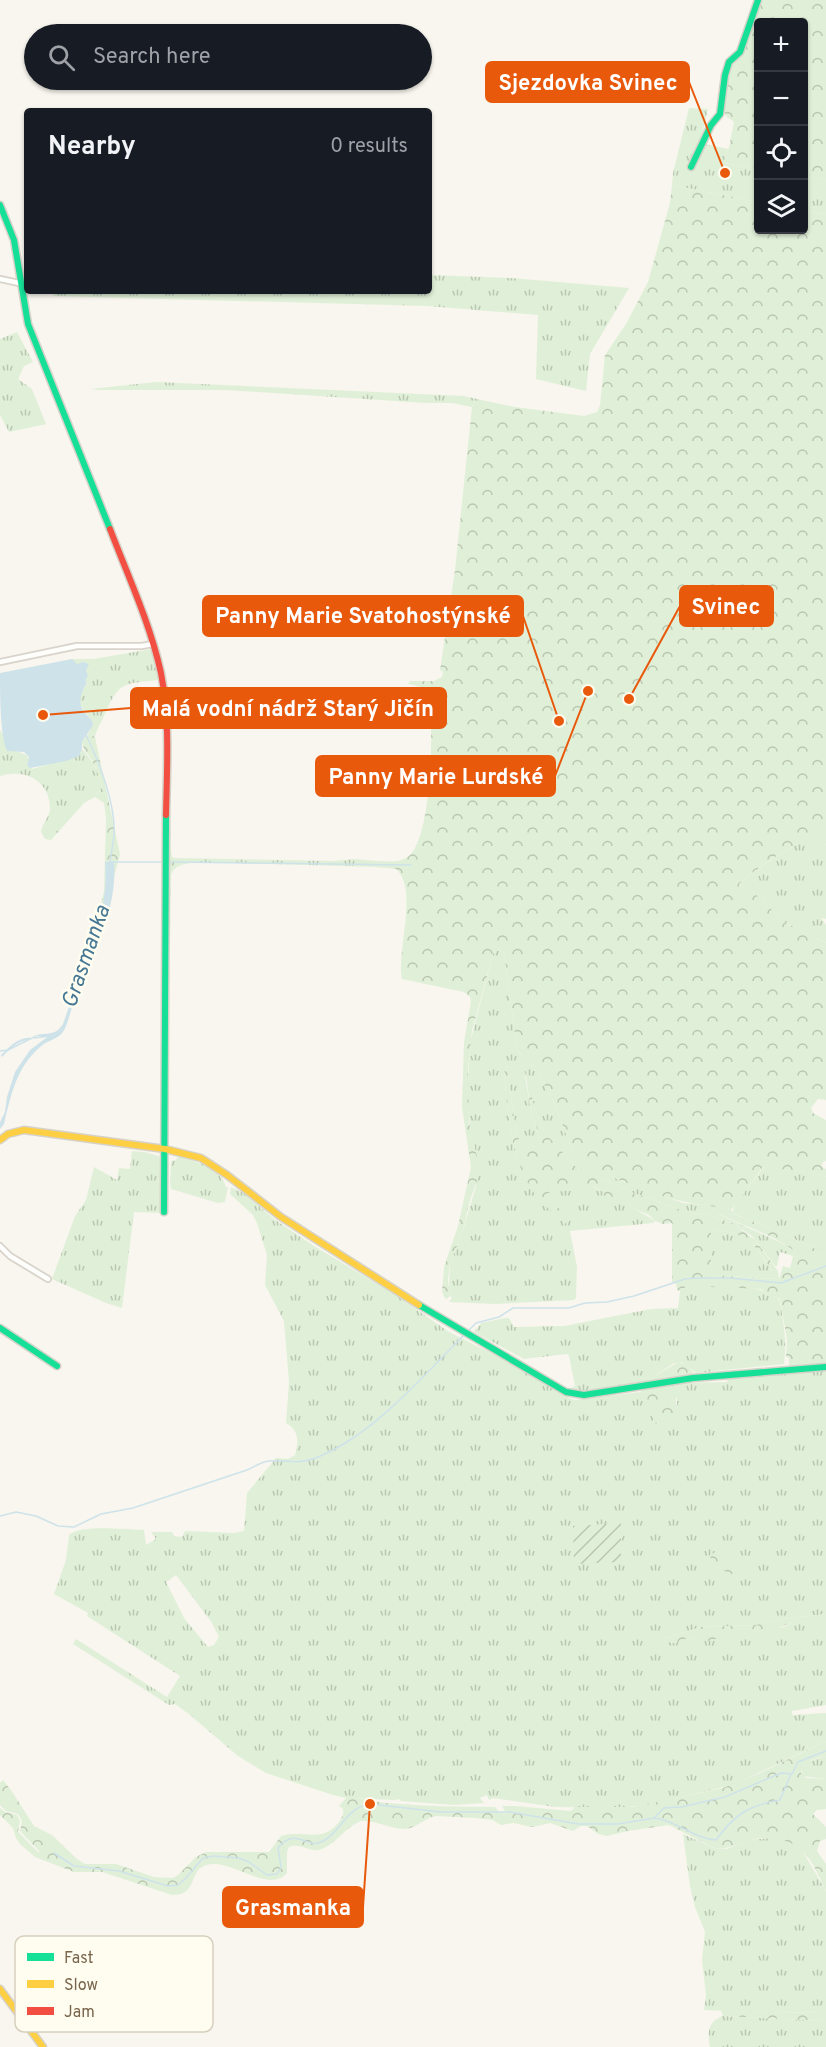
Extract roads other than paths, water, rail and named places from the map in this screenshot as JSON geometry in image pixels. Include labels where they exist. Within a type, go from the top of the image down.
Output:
[{"type":"street","points":[[691,167],[711,125],[720,114],[729,62],[740,52],[758,0]]},
{"type":"street","points":[[0,205],[10,226],[14,242],[19,283],[28,324],[150,631],[161,674],[167,723],[164,1212]]},
{"type":"street","points":[[0,279],[19,283]]},
{"type":"street","points":[[0,662],[77,646],[152,644]]},
{"type":"street","points":[[0,1140],[8,1134],[24,1130],[165,1149],[201,1158],[281,1217],[466,1333],[566,1392],[584,1395],[693,1378],[826,1367]]},
{"type":"street","points":[[0,1246],[10,1256],[48,1279]]},
{"type":"street","points":[[0,1329],[21,1339],[38,1355],[57,1366]]},
{"type":"street","points":[[0,1989],[15,2009]]},
{"type":"street","points":[[32,2032],[43,2047]]},
{"type":"waterway","name":"Grasmanka","points":[[86,735],[101,770],[112,810],[114,835],[110,863]]},
{"type":"waterway","points":[[110,862],[164,862]]},
{"type":"waterway","points":[[169,862],[411,865]]},
{"type":"waterway","points":[[34,1038],[50,1036]]},
{"type":"waterway","points":[[0,1051],[8,1050],[30,1039]]},
{"type":"waterway","points":[[467,1332],[476,1323],[499,1317],[513,1308],[569,1308],[585,1303],[607,1302],[695,1278],[730,1278],[781,1283],[826,1266]]},
{"type":"waterway","points":[[0,1516],[16,1512],[36,1516],[58,1526],[74,1527],[101,1514],[133,1508],[247,1470],[264,1462],[296,1462],[318,1457],[339,1447],[377,1420],[396,1404],[463,1336]]},
{"type":"waterway","name":"Grasmanka","points":[[54,1853],[74,1866],[119,1871],[168,1886],[178,1885],[203,1858],[213,1856],[239,1858],[267,1875],[277,1874],[281,1867],[278,1848],[284,1842],[296,1838],[310,1843],[321,1842],[328,1838],[355,1810],[370,1804],[441,1812],[510,1812],[578,1824],[618,1824],[654,1818],[664,1808],[681,1807],[725,1797],[781,1773],[792,1774],[798,1762],[826,1751]]},
{"type":"waterway","points":[[654,1818],[716,1840],[729,1824],[743,1813],[759,1805],[780,1800],[791,1774]]},
{"type":"place","name":"Sjezdovka Svinec","points":[[725,173]]},
{"type":"place","name":"Panny Marie Lurdské","points":[[588,691]]},
{"type":"place","name":"Svinec","points":[[629,699]]},
{"type":"place","name":"Malá vodní nádrž Starý Jičín","points":[[43,715]]},
{"type":"place","name":"Panny Marie Svatohostýnské","points":[[559,721]]},
{"type":"place","name":"Grasmanka","points":[[370,1804]]}]
